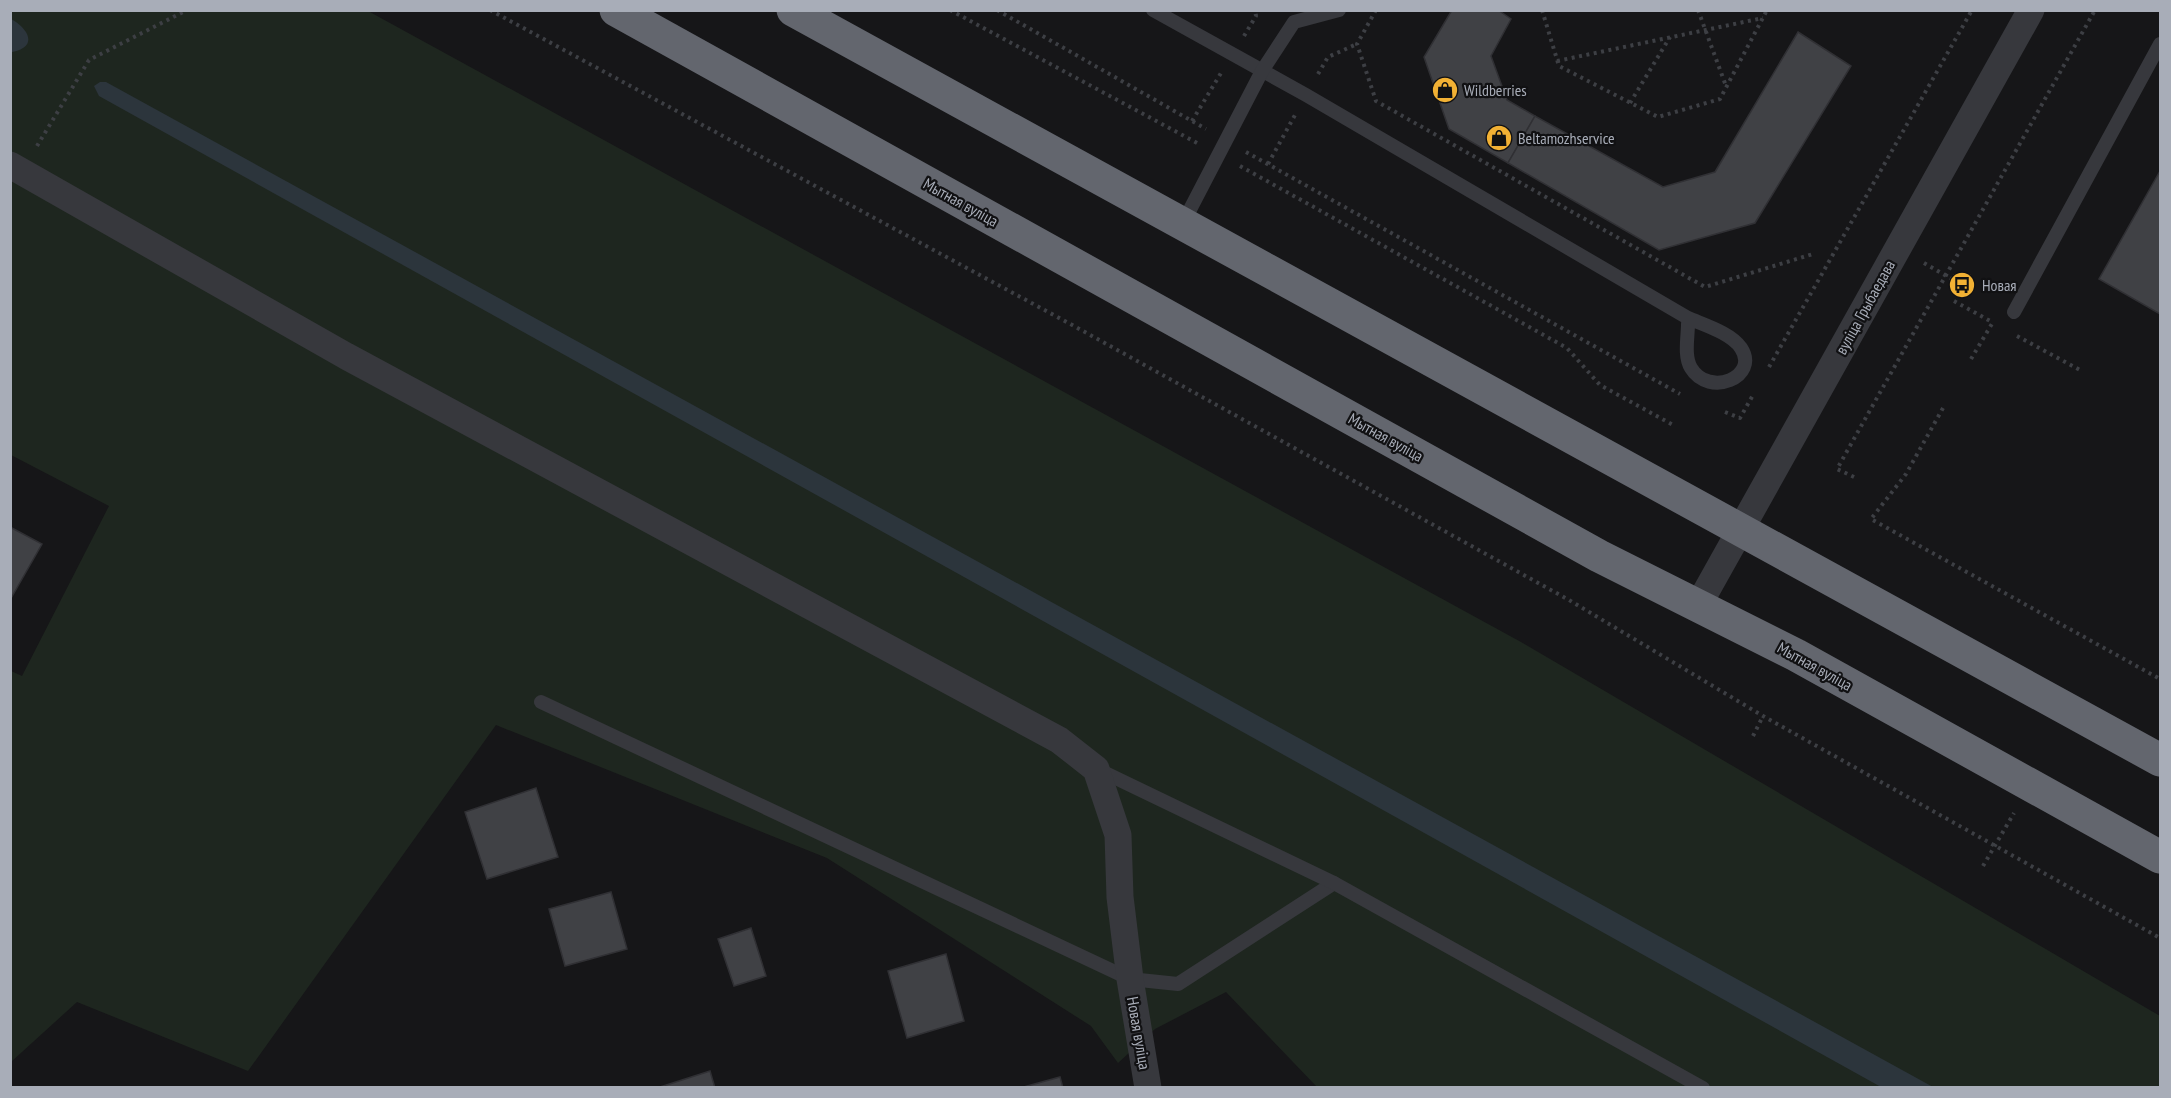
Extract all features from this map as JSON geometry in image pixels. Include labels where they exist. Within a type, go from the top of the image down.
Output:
[{"type":"highway","name":"Мытная вуліца","points":[[616,10],[1589,550],[1699,604],[2160,857]]},
{"type":"highway","points":[[793,10],[2160,760]]},
{"type":"street","name":"вуліца Грыбаедава","points":[[1699,604],[2031,10]]},
{"type":"street","points":[[16,167],[346,356],[1059,740],[1096,769]]},
{"type":"street","name":"Новая вуліца","points":[[1096,769],[1118,835],[1120,897],[1130,979],[1148,1088]]},
{"type":"lane","points":[[1153,10],[1688,318],[1724,335],[1741,348],[1744,358],[1743,370],[1736,378],[1715,384],[1698,376],[1691,369],[1687,360],[1688,318]]},
{"type":"lane","points":[[1182,224],[1292,16],[1339,10]]},
{"type":"lane","points":[[2014,312],[2160,44]]},
{"type":"lane","points":[[541,702],[1130,979],[1178,984],[1334,883]]},
{"type":"lane","points":[[1096,769],[1334,883],[1703,1088]]},
{"type":"path","points":[[16,167],[89,60],[187,10]]},
{"type":"path","points":[[490,10],[1126,354],[1569,600],[1763,716],[2160,938]]},
{"type":"path","points":[[950,10],[1219,154],[1567,348],[1600,386],[1675,426]]},
{"type":"path","points":[[997,10],[1688,399]]},
{"type":"path","points":[[1376,10],[1358,44],[1376,101],[1705,287],[1813,254]]},
{"type":"path","points":[[1542,10],[1559,66],[1658,117],[1720,99],[1767,10]]},
{"type":"path","points":[[1698,10],[1727,87]]},
{"type":"path","points":[[1763,377],[1972,10]]},
{"type":"path","points":[[1854,477],[1837,469],[2095,10]]},
{"type":"path","points":[[1557,61],[1705,28],[1763,18]]},
{"type":"path","points":[[1630,103],[1670,36]]},
{"type":"path","points":[[1898,248],[1962,285]]},
{"type":"path","points":[[1971,359],[1993,322]]},
{"type":"path","points":[[1725,412],[1740,418],[1758,387]]},
{"type":"path","points":[[1943,408],[1906,474],[1871,519],[2160,679]]},
{"type":"path","points":[[1753,736],[1763,716]]},
{"type":"path","points":[[1983,867],[2031,785]]},
{"type":"shaded area","points":[[11,11],[368,11],[1521,642],[2160,1016],[2160,1087],[1317,1087],[1226,992],[1155,1029],[1118,1063],[1091,1026],[827,858],[496,725],[248,1071],[77,1002],[11,1062],[11,671],[22,676],[109,506],[11,455]]},
{"type":"shaded area","points":[[11,19],[22,27],[28,37],[26,46],[12,52]]},
{"type":"shaded area","points":[[100,82],[106,82],[1933,1087],[1881,1087],[99,96],[94,86]]},
{"type":"building","points":[[1452,10],[1498,10],[1511,19],[1491,56],[1507,100],[1535,116],[1508,163],[1449,129],[1424,57]]},
{"type":"building","points":[[1798,32],[1851,66],[1755,223],[1659,250],[1508,163],[1535,116],[1663,187],[1715,172]]},
{"type":"building","points":[[2160,171],[2160,314],[2099,279]]},
{"type":"building","points":[[10,527],[42,544],[10,600]]},
{"type":"building","points":[[536,788],[558,857],[487,879],[465,812]]},
{"type":"building","points":[[611,892],[627,949],[565,966],[549,909]]},
{"type":"building","points":[[751,928],[766,976],[734,986],[718,939]]},
{"type":"building","points":[[946,954],[964,1021],[907,1038],[888,971]]},
{"type":"building","points":[[710,1071],[715,1088],[657,1088]]},
{"type":"building","points":[[1060,1077],[1063,1088],[1020,1088]]},
{"type":"place","name":"Wildberries","points":[[1445,90]]},
{"type":"place","name":"Beltamozhservice","points":[[1499,138]]},
{"type":"place","name":"Новая","points":[[1962,285]]}]
